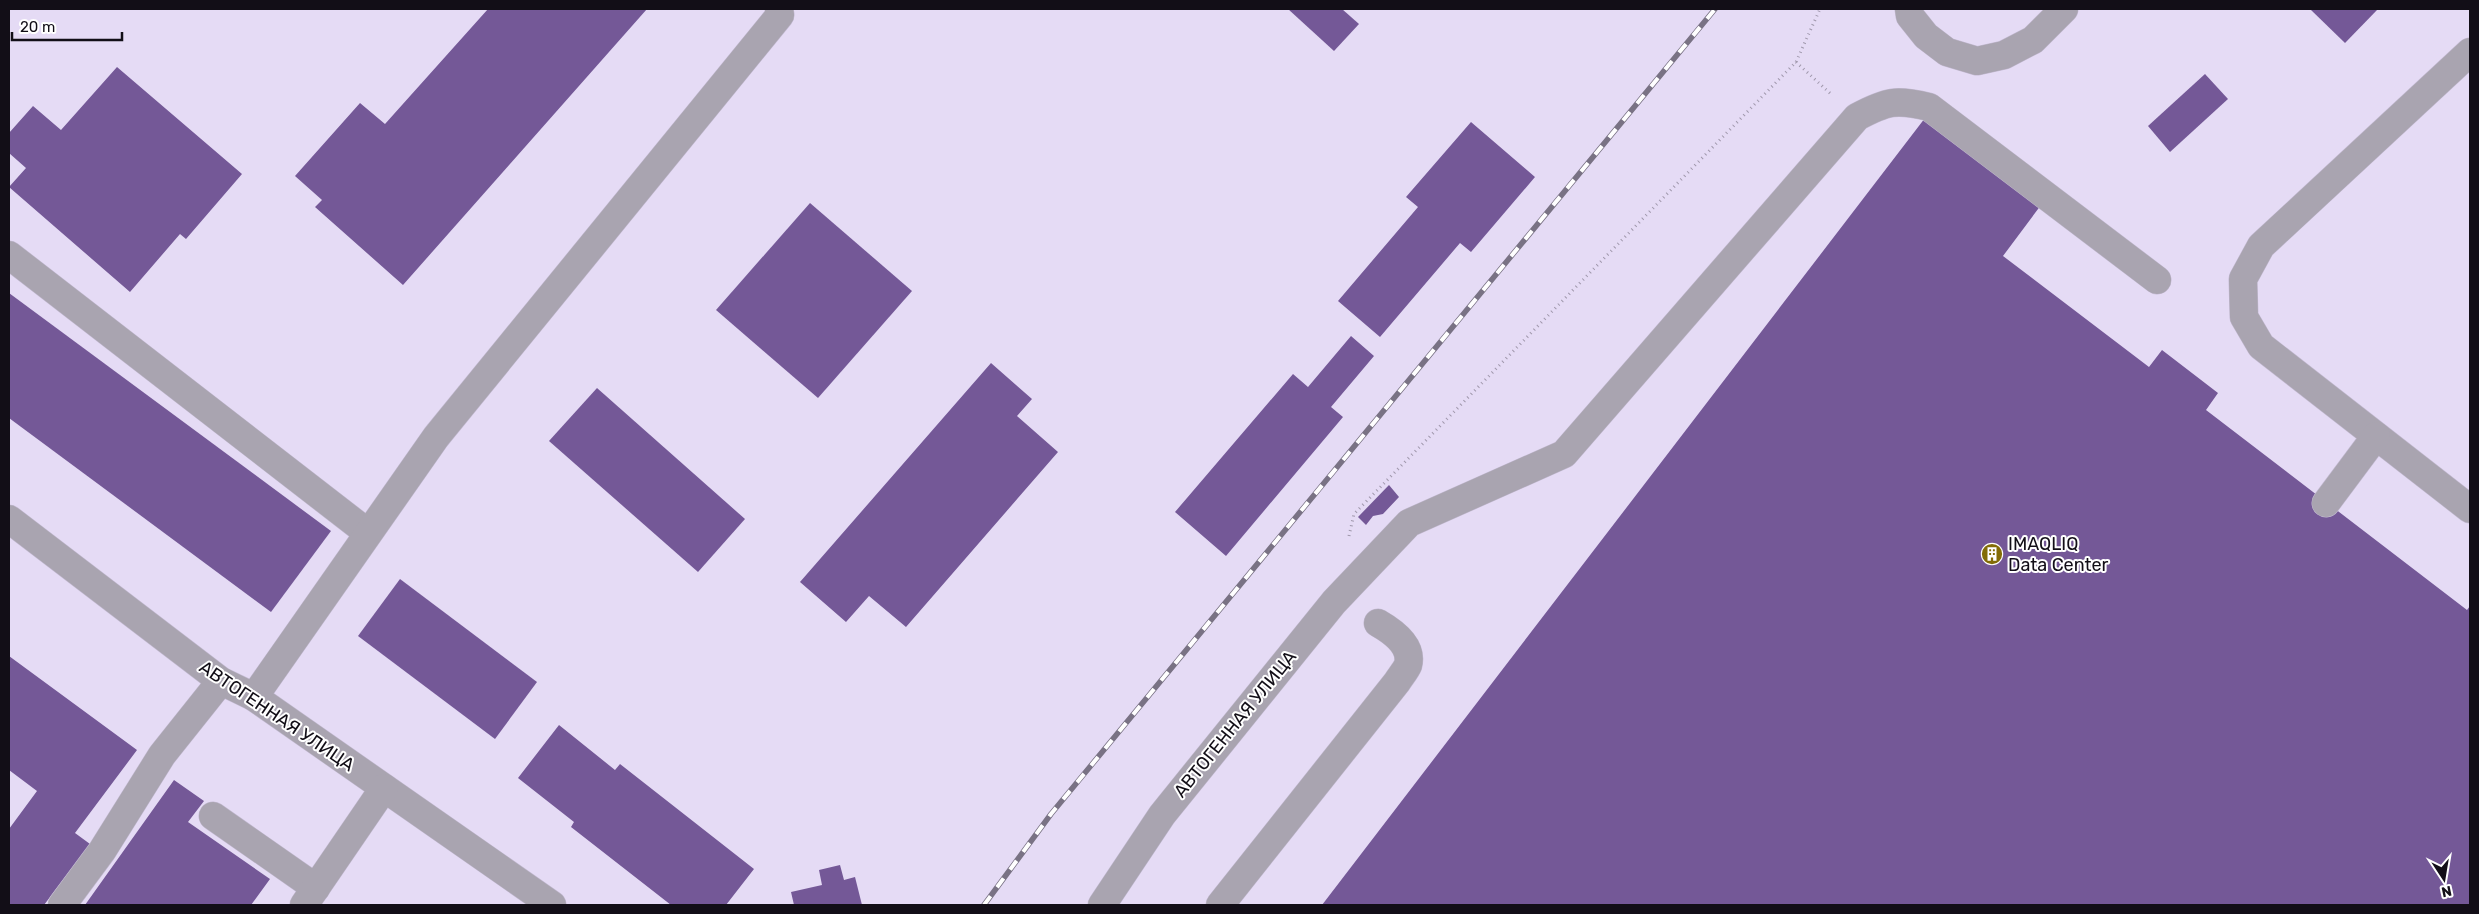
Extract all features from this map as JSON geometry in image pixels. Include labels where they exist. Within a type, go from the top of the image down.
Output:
[{"type":"street","points":[[254,697],[436,437],[780,15],[780,9]]},
{"type":"street","points":[[1909,9],[1910,16],[1926,36],[1947,52],[1977,61],[2004,55],[2033,40],[2064,9]]},
{"type":"street","points":[[2468,57],[2261,246],[2243,279],[2244,317],[2261,346],[2470,509]]},
{"type":"street","points":[[1857,117],[1879,105],[1904,101],[1929,108],[2157,280]]},
{"type":"street","name":"АВТОГЕННАЯ УЛИЦА","points":[[1102,905],[1162,815],[1334,602],[1409,523],[1564,454],[1857,117]]},
{"type":"street","points":[[9,255],[368,533]]},
{"type":"street","points":[[2326,503],[2376,436]]},
{"type":"street","name":"АВТОГЕННАЯ УЛИЦА","points":[[9,519],[221,681],[254,697],[552,905]]},
{"type":"street","points":[[1220,905],[1397,682],[1408,664],[1406,647],[1394,632],[1378,623]]},
{"type":"street","points":[[62,905],[102,851],[162,755],[221,681]]},
{"type":"street","points":[[213,816],[310,897],[384,788]]},
{"type":"path","points":[[1348,542],[1354,514],[1796,62],[1820,9]]},
{"type":"path","points":[[1796,62],[1857,117]]},
{"type":"building","points":[[488,9],[647,9],[403,285],[315,207],[322,200],[295,176],[360,103],[385,124]]},
{"type":"building","points":[[1288,9],[1342,9],[1359,24],[1334,51]]},
{"type":"building","points":[[2310,9],[2378,9],[2345,43]]},
{"type":"building","points":[[117,67],[242,174],[186,239],[180,234],[130,292],[9,187],[26,168],[9,153],[9,133],[33,106],[61,130]]},
{"type":"building","points":[[2205,74],[2228,99],[2170,152],[2148,126]]},
{"type":"building","name":"IMAQLIQ Data Center","points":[[1925,118],[2041,205],[2003,256],[2149,367],[2162,350],[2218,393],[2206,410],[2467,610],[2470,606],[2470,905],[1322,905]]},
{"type":"building","points":[[1471,122],[1535,177],[1471,252],[1460,243],[1380,337],[1338,301],[1418,207],[1406,197]]},
{"type":"building","points":[[810,203],[912,291],[818,398],[716,310]]},
{"type":"building","points":[[9,293],[331,531],[271,612],[9,418]]},
{"type":"building","points":[[1351,336],[1374,356],[1331,407],[1343,417],[1226,556],[1175,512],[1293,374],[1308,387]]},
{"type":"building","points":[[991,363],[1032,399],[1017,416],[1058,452],[906,627],[869,596],[846,622],[800,582]]},
{"type":"building","points":[[597,388],[745,519],[698,572],[549,441]]},
{"type":"building","points":[[1389,485],[1399,497],[1383,514],[1373,516],[1366,525],[1358,517]]},
{"type":"building","points":[[400,579],[537,682],[495,739],[358,636]]},
{"type":"building","points":[[9,656],[137,750],[75,833],[90,844],[44,905],[9,905],[9,829],[37,791],[9,770]]},
{"type":"building","points":[[559,725],[615,770],[620,764],[754,869],[726,905],[671,905],[571,827],[574,822],[518,778]]},
{"type":"building","points":[[174,780],[204,801],[188,822],[270,879],[251,905],[85,905]]},
{"type":"building","points":[[840,865],[844,880],[855,877],[862,905],[794,905],[791,892],[822,885],[819,870]]},
{"type":"railway","points":[[984,905],[1051,814],[1715,9]]},
{"type":"place","name":"IMAQLIQ Data Center","points":[[1992,554]]}]
